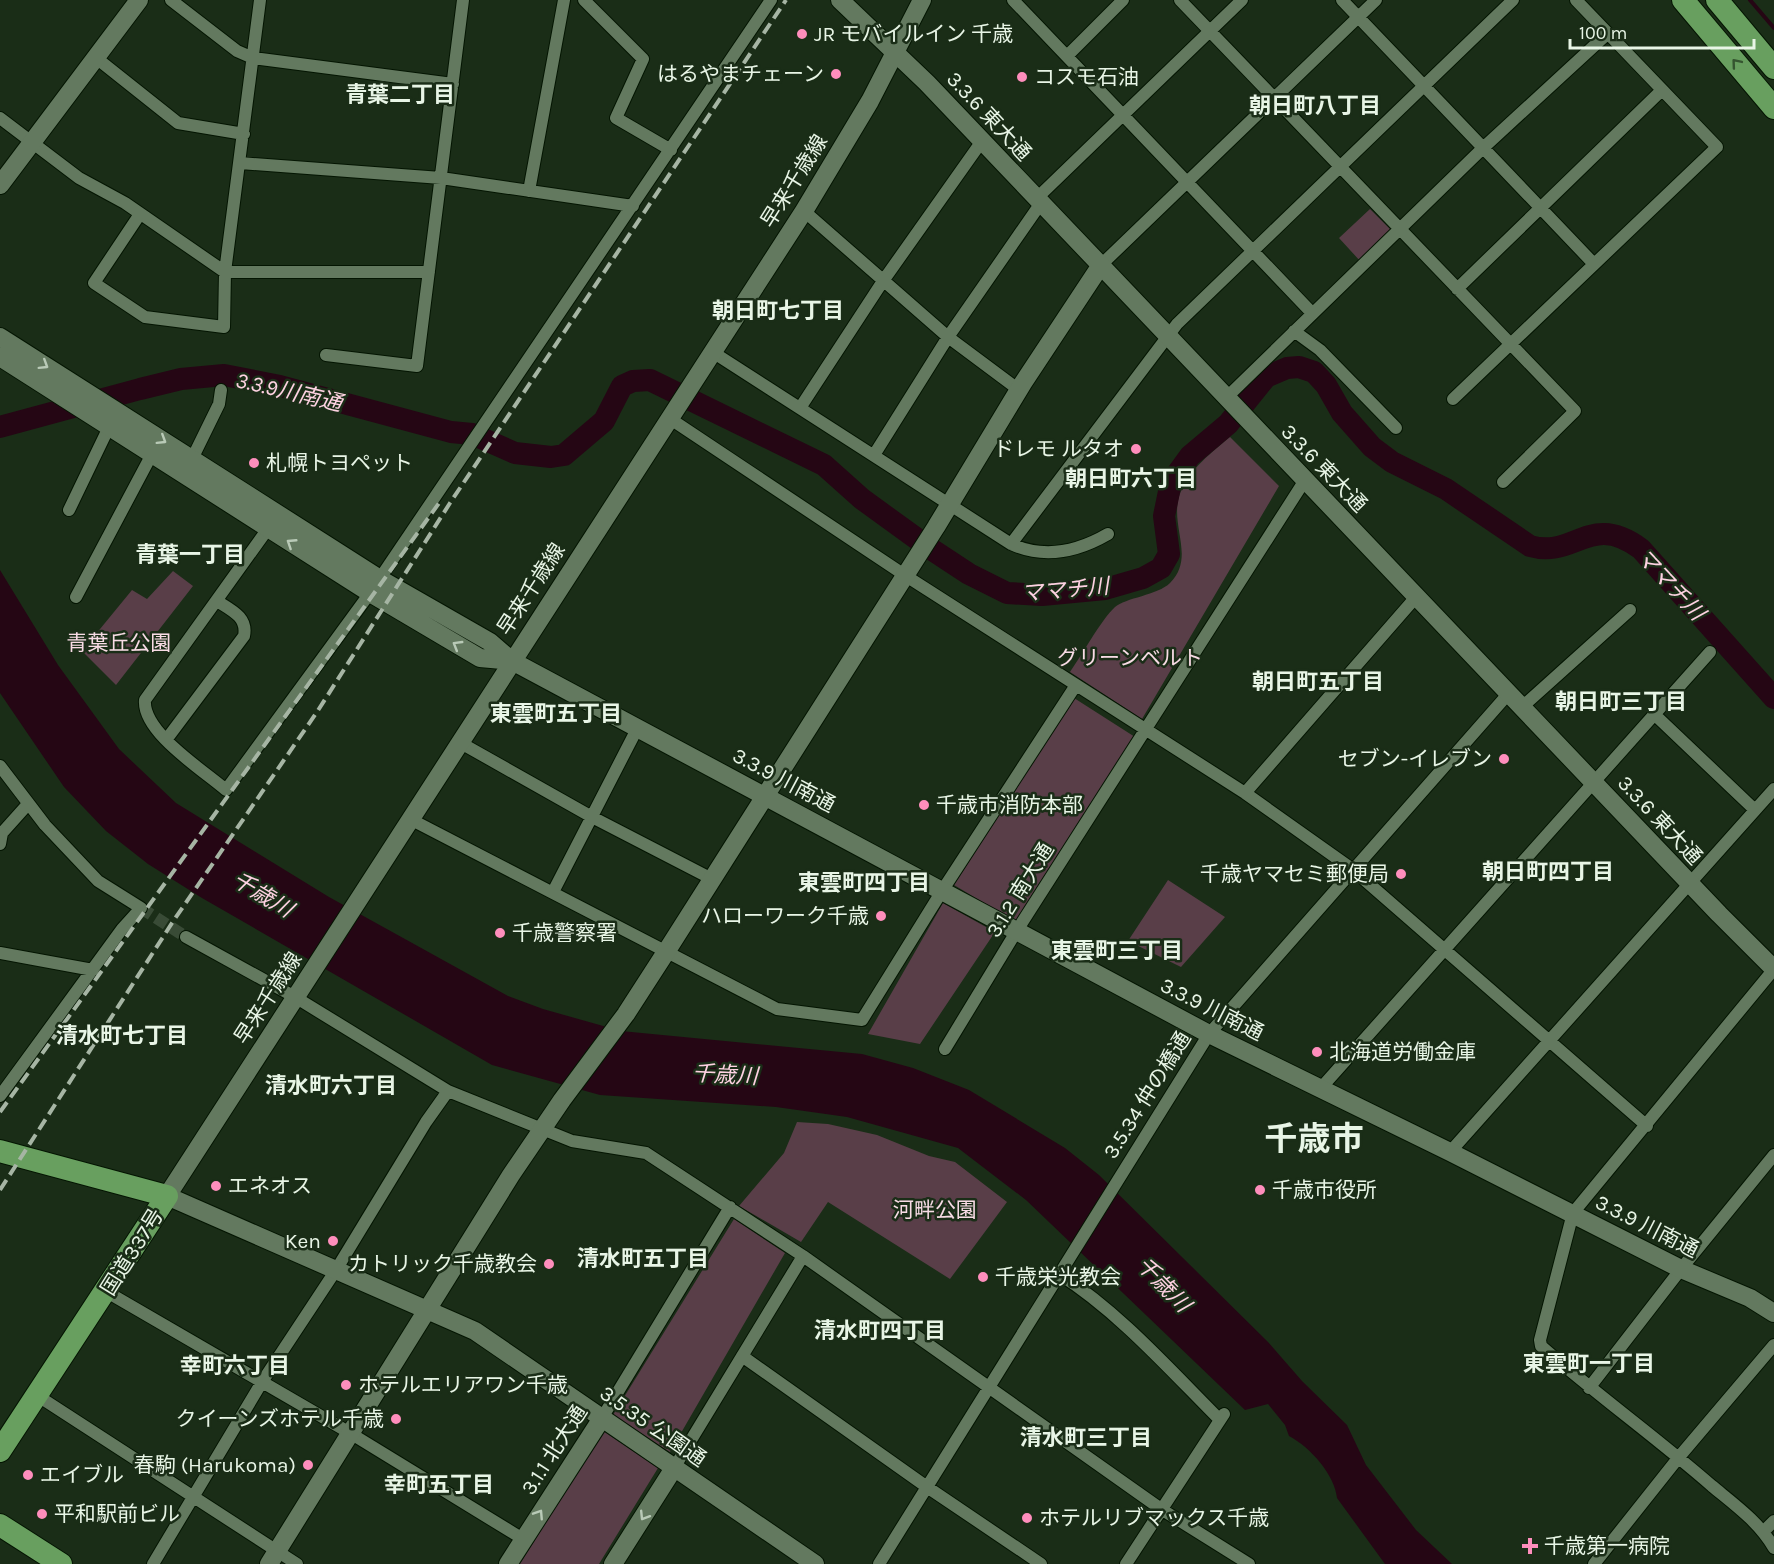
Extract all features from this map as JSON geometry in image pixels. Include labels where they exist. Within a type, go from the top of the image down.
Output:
[{"type":"highway","points":[[1683,0],[1774,108]]},
{"type":"highway","points":[[1717,0],[1774,68]]},
{"type":"highway","name":"国道337号","points":[[0,1151],[167,1196],[107,1292],[0,1451]]},
{"type":"highway","points":[[0,1525],[61,1564]]},
{"type":"street","points":[[0,185],[139,0]]},
{"type":"street","points":[[171,0],[237,51],[253,58],[453,84]]},
{"type":"street","points":[[140,214],[94,283],[145,317],[224,327],[225,272],[261,0]]},
{"type":"street","points":[[326,355],[417,366],[463,0]]},
{"type":"street","points":[[529,191],[564,0]]},
{"type":"street","points":[[584,0],[643,59],[616,118],[671,150]]},
{"type":"street","points":[[273,521],[145,700],[144,711],[156,731],[226,790],[375,586],[474,443],[771,0]]},
{"type":"street","name":"3.3.6 東大通","points":[[840,0],[897,54],[982,141],[1689,883],[1774,969]]},
{"type":"street","name":"早来千歳線","points":[[167,1196],[711,351],[804,211],[897,54],[922,0]]},
{"type":"street","points":[[1013,0],[1312,313]]},
{"type":"street","points":[[1066,56],[1123,0]]},
{"type":"street","points":[[1180,0],[1575,411],[1503,482]]},
{"type":"street","points":[[874,455],[948,337],[1039,201],[1242,0]]},
{"type":"street","points":[[1342,0],[1594,264]]},
{"type":"street","points":[[273,1558],[350,1433],[429,1312],[511,1176],[562,1100],[626,1014],[906,576],[1019,390],[1101,265],[1376,0]]},
{"type":"street","points":[[1011,544],[1177,324],[1251,250],[1513,0]]},
{"type":"street","points":[[1453,399],[1717,147],[1576,0]]},
{"type":"street","points":[[1230,402],[1312,313],[1483,148],[1607,34]]},
{"type":"street","points":[[95,57],[178,123],[244,134]]},
{"type":"street","points":[[1457,289],[1662,90]]},
{"type":"street","points":[[0,118],[79,178],[140,214],[225,272],[429,272]]},
{"type":"street","points":[[800,408],[883,281],[982,141]]},
{"type":"street","points":[[240,163],[441,178],[633,206]]},
{"type":"street","points":[[804,211],[948,337],[1019,390]]},
{"type":"street","points":[[1294,331],[1320,350],[1396,428]]},
{"type":"street","points":[[0,337],[88,393],[111,418],[152,454],[273,521],[375,586],[480,658],[512,661]]},
{"type":"street","points":[[711,351],[951,503],[1011,544],[1029,552],[1057,552],[1086,547],[1108,534]]},
{"type":"street","points":[[0,357],[90,414],[111,418],[192,459],[273,521]]},
{"type":"street","points":[[192,459],[219,404],[221,390]]},
{"type":"street","points":[[671,416],[906,576],[1245,793],[1352,869],[1647,1126]]},
{"type":"street","points":[[69,510],[111,418]]},
{"type":"street","points":[[76,597],[152,454]]},
{"type":"street","name":"3.1.2 南大通","points":[[945,1049],[1016,932],[1305,480]]},
{"type":"street","points":[[1245,793],[1416,597]]},
{"type":"street","points":[[166,740],[244,636],[243,623],[239,614],[217,601]]},
{"type":"street","points":[[1522,707],[1630,610]]},
{"type":"street","points":[[1321,1088],[1710,652]]},
{"type":"street","name":"3.3.9 川南通","points":[[512,661],[1209,1034],[1573,1213],[1680,1269],[1750,1298],[1774,1313]]},
{"type":"street","points":[[410,819],[777,1009],[862,1020],[942,891],[1076,685]]},
{"type":"street","name":"3.5.34 仲の橋通","points":[[879,1564],[1139,1143],[1209,1034],[1509,693]]},
{"type":"street","points":[[1654,714],[1755,810]]},
{"type":"street","points":[[553,892],[637,729]]},
{"type":"street","points":[[459,742],[592,817],[712,879]]},
{"type":"street","points":[[0,766],[28,804],[98,881],[141,908],[0,1096]]},
{"type":"street","points":[[1450,1152],[1774,789]]},
{"type":"street","points":[[1,837],[28,804]]},
{"type":"street","points":[[186,937],[298,992],[448,1091],[572,1141],[646,1153],[802,1256],[1161,1509],[1249,1564]]},
{"type":"street","points":[[0,953],[93,970]]},
{"type":"street","points":[[1774,969],[1573,1213],[1540,1340],[1541,1346],[1589,1388],[1679,1457],[1764,1531],[1774,1548]]},
{"type":"street","points":[[153,1564],[262,1382],[336,1270],[426,1122],[448,1091]]},
{"type":"street","points":[[1589,1388],[1680,1269],[1774,1155]]},
{"type":"street","name":"3.5.35 公園通","points":[[167,1196],[474,1331],[815,1564]]},
{"type":"street","name":"3.1.1 北大通","points":[[508,1564],[602,1418],[730,1207]]},
{"type":"street","points":[[613,1564],[802,1256]]},
{"type":"street","points":[[1059,1274],[1080,1287],[1222,1416],[1126,1564]]},
{"type":"street","points":[[107,1292],[350,1433],[523,1539]]},
{"type":"street","points":[[1594,1564],[1679,1457],[1774,1345]]},
{"type":"street","points":[[742,1356],[927,1487],[1041,1564]]},
{"type":"street","points":[[38,1396],[194,1497],[273,1558],[297,1564]]},
{"type":"street","points":[[1764,1531],[1774,1521]]},
{"type":"green space","points":[[1370,209],[1392,231],[1361,262],[1339,238]]},
{"type":"green space","name":"グリーンベルト","points":[[1230,437],[1279,486],[1142,719],[1070,672],[1115,607],[1165,587],[1178,573],[1182,550],[1177,515],[1181,491],[1196,468]]},
{"type":"green space","name":"青葉丘公園","points":[[173,571],[193,586],[116,685],[82,651],[132,590],[147,599]]},
{"type":"green space","name":"グリーンベルト","points":[[1074,698],[1135,737],[1016,922],[954,885]]},
{"type":"green space","points":[[1168,880],[1225,917],[1181,967],[1128,941]]},
{"type":"green space","points":[[943,903],[995,932],[920,1044],[868,1034]]},
{"type":"green space","name":"河畔公園","points":[[797,1122],[828,1124],[877,1135],[929,1156],[955,1162],[1007,1202],[950,1279],[828,1202],[801,1242],[739,1206],[784,1153]]},
{"type":"green space","points":[[734,1219],[785,1253],[670,1452],[613,1415]]},
{"type":"green space","points":[[603,1431],[658,1468],[599,1564],[520,1564]]},
{"type":"water","points":[[28,414],[35,425],[0,435],[0,420]]},
{"type":"water","name":"千歳川","points":[[0,570],[58,665],[119,749],[176,803],[329,897],[508,996],[543,1009],[621,1031],[862,1054],[913,1068],[969,1090],[1065,1148],[1099,1175],[1268,1342],[1302,1381],[1347,1425],[1366,1465],[1416,1530],[1452,1564],[1385,1564],[1337,1498],[1332,1480],[1320,1462],[1305,1447],[1289,1436],[1285,1425],[1268,1404],[1245,1410],[1026,1200],[958,1148],[847,1117],[776,1107],[600,1095],[492,1065],[202,898],[148,864],[106,831],[64,787],[0,693]]},
{"type":"waterway","points":[[1750,0],[1774,28]]},
{"type":"waterway","name":"ママチ川","points":[[0,427],[181,379],[224,375],[280,386],[451,432],[472,434],[515,453],[551,457],[564,455],[604,421],[622,386],[633,381],[650,380],[824,465],[862,499],[969,574],[1007,593],[1042,595],[1105,589],[1143,578],[1161,568],[1169,554],[1164,516],[1171,482],[1190,456],[1228,424],[1266,377],[1287,368],[1299,367],[1314,372],[1326,385],[1342,413],[1372,447],[1392,462],[1446,489],[1530,546],[1559,547],[1583,538],[1608,534],[1623,538],[1641,549],[1774,698]]},
{"type":"tunnel","points":[[141,908],[186,937]]},
{"type":"railway","points":[[0,1190],[174,920],[317,712],[450,503],[786,0]]},
{"type":"railway","points":[[0,1112],[442,499]]},
{"type":"place","name":"JR モバイルイン 千歳","points":[[802,34]]},
{"type":"place","name":"はるやまチェーン","points":[[836,74]]},
{"type":"place","name":"コスモ石油","points":[[1022,77]]},
{"type":"place","name":"ドレモ ルタオ","points":[[1136,449]]},
{"type":"place","name":"札幌トヨペット","points":[[254,463]]},
{"type":"place","name":"セブン-イレブン","points":[[1504,759]]},
{"type":"place","name":"千歳市消防本部","points":[[924,805]]},
{"type":"place","name":"千歳ヤマセミ郵便局","points":[[1401,874]]},
{"type":"place","name":"ハローワーク千歳","points":[[881,916]]},
{"type":"place","name":"千歳警察署","points":[[500,933]]},
{"type":"place","name":"北海道労働金庫","points":[[1317,1052]]},
{"type":"place","name":"エネオス","points":[[216,1186]]},
{"type":"place","name":"千歳市役所","points":[[1260,1190]]},
{"type":"place","name":"Ken","points":[[333,1241]]},
{"type":"place","name":"カトリック千歳教会","points":[[549,1264]]},
{"type":"place","name":"千歳栄光教会","points":[[983,1277]]},
{"type":"place","name":"ホテルエリアワン千歳","points":[[346,1385]]},
{"type":"place","name":"クイーンズホテル千歳","points":[[396,1419]]},
{"type":"place","name":"春駒 (Harukoma)","points":[[308,1465]]},
{"type":"place","name":"エイブル","points":[[28,1475]]},
{"type":"place","name":"平和駅前ビル","points":[[42,1514]]},
{"type":"place","name":"ホテルリブマックス千歳","points":[[1027,1518]]},
{"type":"place","name":"千歳第一病院","points":[[1530,1546]]},
{"type":"district","name":"青葉二丁目","points":[[400,94]]},
{"type":"district","name":"朝日町八丁目","points":[[1315,105]]},
{"type":"district","name":"朝日町七丁目","points":[[778,310]]},
{"type":"district","name":"朝日町六丁目","points":[[1131,478]]},
{"type":"district","name":"青葉一丁目","points":[[190,554]]},
{"type":"district","name":"朝日町五丁目","points":[[1318,681]]},
{"type":"district","name":"朝日町三丁目","points":[[1621,701]]},
{"type":"district","name":"東雲町五丁目","points":[[556,713]]},
{"type":"district","name":"朝日町四丁目","points":[[1548,871]]},
{"type":"district","name":"東雲町四丁目","points":[[864,882]]},
{"type":"district","name":"東雲町三丁目","points":[[1117,950]]},
{"type":"district","name":"清水町七丁目","points":[[122,1035]]},
{"type":"district","name":"清水町六丁目","points":[[331,1085]]},
{"type":"district","name":"千歳市","points":[[1314,1138]]},
{"type":"district","name":"清水町五丁目","points":[[643,1258]]},
{"type":"district","name":"清水町四丁目","points":[[880,1330]]},
{"type":"district","name":"東雲町一丁目","points":[[1589,1363]]},
{"type":"district","name":"幸町六丁目","points":[[235,1365]]},
{"type":"district","name":"清水町三丁目","points":[[1086,1437]]},
{"type":"district","name":"幸町五丁目","points":[[439,1484]]},
{"type":"water label","name":"3.3.9川南通","points":[[289,391]]}]
